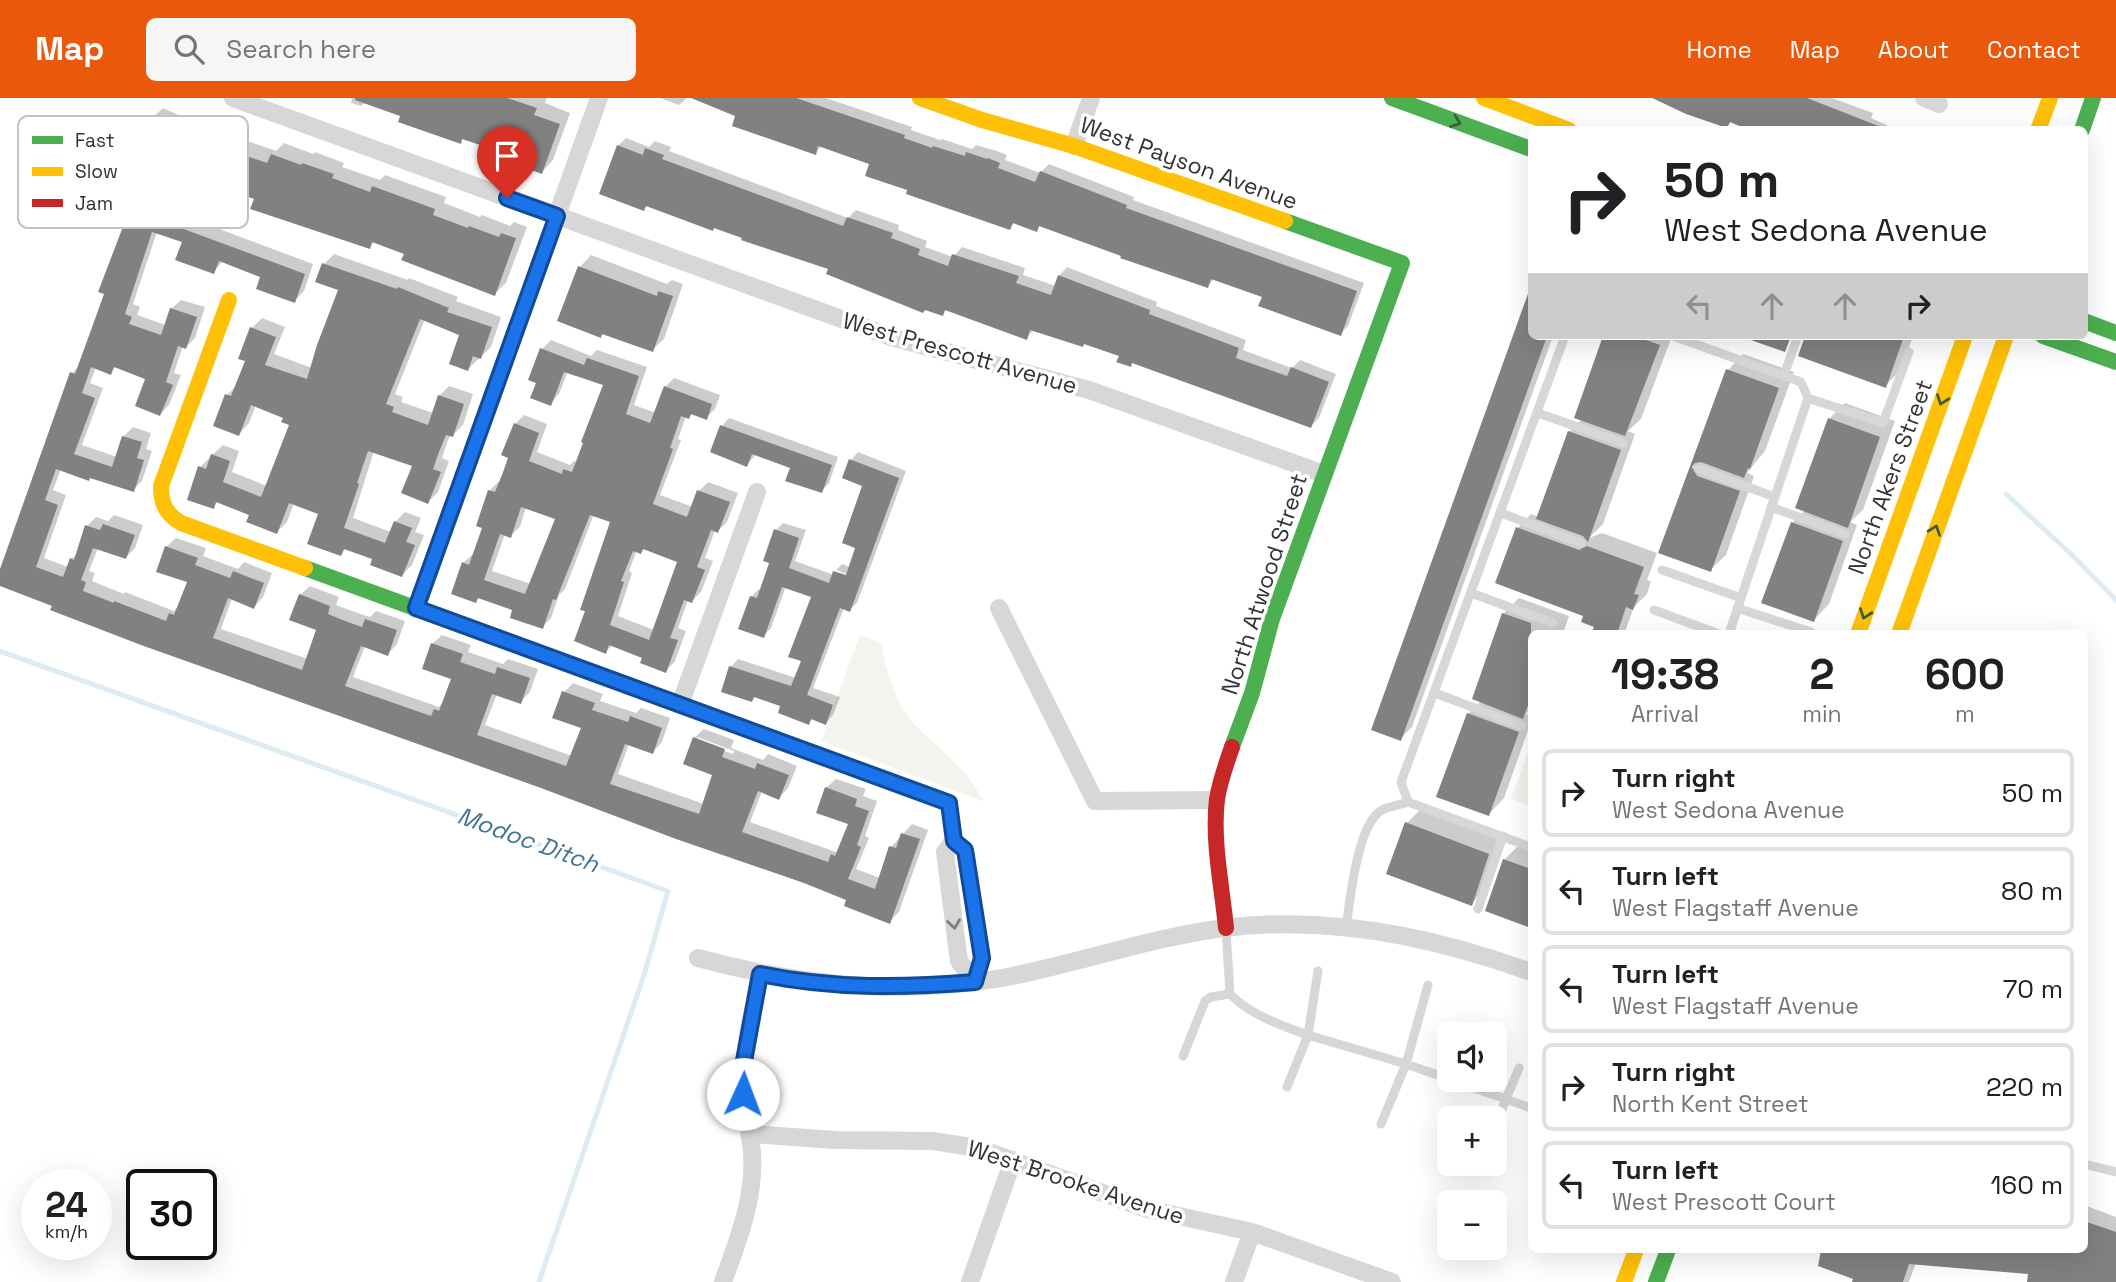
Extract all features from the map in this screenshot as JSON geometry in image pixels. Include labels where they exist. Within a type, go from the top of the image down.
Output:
[{"type":"street","name":"West Prescott Avenue","points":[[233,98],[891,337],[1089,390],[1324,474]]},
{"type":"street","points":[[416,608],[598,98]]},
{"type":"street","name":"West Payson Avenue","points":[[920,98],[982,120],[1074,146],[1402,263]]},
{"type":"street","points":[[1074,146],[1091,98]]},
{"type":"street","points":[[1392,98],[1528,148]]},
{"type":"street","points":[[1484,98],[1558,126]]},
{"type":"street","points":[[2040,126],[2050,98]]},
{"type":"street","points":[[2083,126],[2093,98]]},
{"type":"street","name":"North Atwood Street","points":[[1226,928],[1216,829],[1221,779],[1252,693],[1272,619],[1402,263]]},
{"type":"street","points":[[229,300],[161,486],[160,500],[164,510],[181,523],[949,803],[954,841],[965,850],[982,958],[975,982]]},
{"type":"street","points":[[2088,322],[2116,333]]},
{"type":"street","name":"North Akers Street","points":[[1859,630],[1964,340]]},
{"type":"street","points":[[1900,630],[2005,340]]},
{"type":"street","points":[[2054,340],[2116,362]]},
{"type":"street","points":[[680,705],[757,492]]},
{"type":"street","points":[[999,608],[1095,801],[1217,800]]},
{"type":"street","points":[[954,841],[945,852],[960,961],[975,982]]},
{"type":"street","points":[[698,958],[793,980],[908,987],[975,982],[1028,972],[1152,941],[1226,928],[1280,926],[1346,928],[1430,942],[1528,971]]},
{"type":"street","points":[[723,1282],[750,1198],[753,1169],[750,1134],[744,1108],[743,1079],[760,974]]},
{"type":"street","name":"West Brooke Avenue","points":[[750,1134],[835,1140],[933,1142],[978,1149],[1147,1209],[1252,1232],[1392,1282]]},
{"type":"street","points":[[970,1282],[1013,1160]]},
{"type":"street","points":[[1234,1282],[1252,1232]]},
{"type":"street","points":[[1624,1282],[1635,1253]]},
{"type":"street","points":[[1656,1282],[1667,1253]]},
{"type":"lane","points":[[1408,802],[1401,782],[1564,340]]},
{"type":"lane","points":[[1689,340],[1801,382],[1808,398],[1730,630]]},
{"type":"lane","points":[[1784,375],[1797,340]]},
{"type":"lane","points":[[1808,398],[1882,423],[1909,352]]},
{"type":"lane","points":[[1538,413],[1623,443]]},
{"type":"lane","points":[[1699,469],[1775,496]]},
{"type":"lane","points":[[1771,507],[1845,534]]},
{"type":"lane","points":[[1501,513],[1581,543]]},
{"type":"lane","points":[[1662,570],[1806,630]]},
{"type":"lane","points":[[1471,593],[1553,623]]},
{"type":"lane","points":[[1654,610],[1708,630]]},
{"type":"lane","points":[[1435,693],[1522,726]]},
{"type":"lane","points":[[1346,928],[1360,845],[1380,811],[1408,802],[1528,846]]},
{"type":"lane","points":[[1478,909],[1503,836]]},
{"type":"lane","points":[[948,880],[969,878]]},
{"type":"lane","points":[[1226,928],[1230,993],[1239,1003],[1288,1028],[1437,1075]]},
{"type":"lane","points":[[1287,1087],[1308,1035],[1318,971]]},
{"type":"lane","points":[[1381,1124],[1406,1064],[1428,985]]},
{"type":"lane","points":[[1183,1056],[1205,1001],[1230,993]]},
{"type":"lane","points":[[1503,1106],[1519,1068]]},
{"type":"lane","points":[[1488,1092],[1528,1107]]},
{"type":"lane","points":[[2088,1165],[2116,1172]]},
{"type":"shaded area","points":[[860,635],[881,643],[891,683],[905,712],[959,766],[983,801],[821,741]]},
{"type":"shaded area","points":[[1528,751],[1528,805],[1511,799]]},
{"type":"building","points":[[355,98],[507,98],[537,108],[534,115],[560,124],[542,174],[499,158],[501,152],[462,139],[461,144],[398,122],[400,116]]},
{"type":"building","points":[[691,98],[796,98],[905,135],[904,138],[932,148],[933,146],[965,156],[966,152],[988,158],[1000,163],[998,168],[1035,182],[1040,171],[1127,205],[1126,208],[1357,291],[1341,336],[1258,306],[1262,297],[1211,279],[1208,288],[1120,258],[1121,256],[1039,226],[1037,232],[1013,223],[1010,230],[906,194],[907,190],[865,176],[869,164],[818,146],[816,155],[732,126],[735,116]]},
{"type":"building","points":[[1652,98],[1807,98],[1878,126],[1740,126],[1730,122],[1728,126],[1721,126]]},
{"type":"building","points":[[617,145],[643,155],[645,148],[664,155],[662,159],[843,226],[847,217],[893,233],[891,238],[920,249],[918,255],[948,266],[952,254],[1019,276],[1016,283],[1051,295],[1058,275],[1150,310],[1149,314],[1239,348],[1236,358],[1287,376],[1291,367],[1329,382],[1311,428],[1132,363],[1131,367],[1116,362],[1119,356],[1084,344],[1083,347],[1030,330],[1027,340],[945,310],[943,316],[925,310],[923,313],[826,274],[828,269],[741,240],[742,238],[714,228],[713,231],[646,206],[644,211],[599,194]]},
{"type":"building","points":[[271,154],[334,174],[332,178],[370,192],[372,186],[435,209],[433,215],[468,228],[469,226],[499,237],[501,233],[516,238],[495,296],[401,260],[404,254],[372,242],[370,249],[250,209],[254,199],[248,197],[248,157],[267,163]]},
{"type":"building","points":[[122,228],[181,228],[305,274],[295,303],[256,289],[260,277],[219,261],[214,274],[175,260],[182,242],[152,232],[125,314],[132,317],[129,324],[161,335],[170,308],[197,317],[186,349],[178,346],[166,382],[173,385],[160,416],[135,406],[145,379],[114,367],[111,375],[91,367],[82,393],[95,398],[74,454],[112,467],[122,436],[142,442],[137,458],[144,460],[134,492],[90,478],[89,481],[56,469],[45,500],[58,505],[36,567],[63,577],[70,558],[74,560],[85,525],[100,530],[103,524],[135,535],[126,559],[93,548],[81,580],[86,582],[83,591],[114,603],[166,621],[169,613],[174,615],[187,582],[156,572],[165,546],[198,558],[195,565],[230,578],[233,571],[264,583],[254,609],[228,598],[213,638],[302,670],[316,630],[289,620],[299,594],[330,606],[328,614],[345,621],[362,627],[365,619],[397,630],[388,656],[361,646],[345,686],[431,716],[434,709],[439,711],[451,679],[422,669],[431,643],[463,654],[460,662],[495,674],[497,667],[530,678],[521,704],[492,694],[477,735],[566,766],[581,728],[552,718],[562,691],[595,703],[592,710],[628,722],[630,716],[662,728],[653,754],[625,744],[610,784],[699,814],[712,775],[683,764],[693,737],[725,749],[722,757],[755,769],[757,763],[789,775],[779,800],[758,791],[742,832],[828,862],[831,854],[835,856],[848,824],[816,813],[825,787],[857,799],[855,806],[869,811],[857,845],[861,847],[848,879],[875,889],[889,846],[896,848],[901,833],[920,839],[890,924],[844,906],[846,900],[804,883],[141,645],[50,610],[52,606],[0,586],[0,569],[70,372],[75,374],[104,294],[98,292]]},
{"type":"building","points":[[322,263],[397,289],[398,287],[449,308],[447,312],[492,327],[481,359],[473,356],[468,371],[449,364],[459,335],[420,319],[386,404],[394,407],[392,412],[428,425],[438,395],[464,404],[453,437],[446,435],[439,452],[433,469],[441,472],[428,504],[401,493],[412,466],[368,451],[344,528],[385,543],[394,521],[412,528],[406,542],[415,545],[402,577],[370,565],[372,559],[344,549],[341,556],[307,544],[318,514],[289,503],[277,534],[246,522],[249,515],[216,502],[214,509],[187,500],[198,466],[206,469],[211,454],[230,461],[223,482],[261,497],[289,425],[281,422],[283,418],[251,405],[239,436],[213,426],[225,394],[231,396],[245,361],[238,359],[250,327],[276,337],[265,365],[307,379],[338,290],[315,282]]},
{"type":"building","points":[[578,266],[657,296],[658,291],[673,296],[653,352],[602,334],[601,338],[557,321]]},
{"type":"building","points":[[1528,294],[1528,340],[1546,340],[1401,741],[1371,730]]},
{"type":"building","points":[[1602,340],[1646,340],[1660,345],[1625,436],[1574,418]]},
{"type":"building","points":[[1751,340],[1790,340],[1785,352]]},
{"type":"building","points":[[1804,340],[1903,340],[1886,388],[1798,356]]},
{"type":"building","points":[[540,348],[584,365],[587,358],[639,376],[626,414],[650,423],[664,386],[712,404],[707,420],[691,414],[689,419],[681,416],[670,448],[673,449],[653,504],[687,517],[697,490],[730,502],[718,533],[711,530],[697,567],[705,570],[692,603],[684,600],[670,638],[678,640],[666,673],[640,663],[642,658],[609,645],[606,654],[574,641],[585,611],[580,610],[610,522],[590,515],[556,600],[553,599],[543,629],[510,618],[512,610],[478,598],[476,603],[451,594],[462,562],[469,565],[482,528],[476,526],[488,490],[495,492],[502,475],[508,458],[501,455],[514,423],[539,433],[529,461],[562,474],[563,469],[572,472],[603,385],[564,372],[551,406],[530,398],[536,383],[528,380]],"holes":[[[521,507],[555,519],[525,594],[484,580],[500,534],[511,538]],[[643,549],[677,562],[649,640],[610,625],[624,582],[621,581],[633,551],[641,554]]]},
{"type":"building","points":[[1726,369],[1779,388],[1750,469],[1748,468],[1744,478],[1701,462],[1692,467],[1697,476],[1740,491],[1711,572],[1658,553]]},
{"type":"building","points":[[1828,418],[1880,437],[1848,528],[1795,508]]},
{"type":"building","points":[[720,425],[832,465],[822,493],[785,481],[790,468],[752,454],[747,467],[710,452]]},
{"type":"building","points":[[1568,431],[1621,450],[1588,542],[1583,536],[1536,519]]},
{"type":"building","points":[[849,459],[899,478],[850,612],[840,608],[807,695],[833,705],[826,725],[811,719],[809,725],[778,713],[780,706],[754,697],[752,702],[721,692],[729,666],[791,686],[801,661],[788,657],[811,597],[782,587],[764,638],[738,629],[750,596],[757,598],[769,563],[763,561],[774,529],[799,538],[789,568],[829,583],[833,571],[846,575],[855,548],[842,543],[862,486],[842,478]]},
{"type":"building","points":[[1791,522],[1843,541],[1814,622],[1761,603]]},
{"type":"building","points":[[1516,527],[1579,550],[1587,546],[1644,567],[1634,594],[1639,595],[1633,610],[1626,607],[1618,630],[1593,630],[1594,627],[1581,622],[1583,616],[1495,583]]},
{"type":"building","points":[[1502,613],[1531,623],[1531,630],[1528,630],[1528,705],[1523,719],[1472,699]]},
{"type":"building","points":[[1467,713],[1519,732],[1489,816],[1436,797]]},
{"type":"building","points":[[1405,822],[1489,854],[1472,906],[1386,874]]},
{"type":"building","points":[[1503,859],[1528,868],[1528,927],[1485,911]]},
{"type":"building","points":[[2088,1222],[2116,1232],[2116,1282],[2027,1282],[2028,1274],[1909,1264],[1903,1282],[1852,1282],[1853,1279],[1818,1266],[1820,1253],[2088,1253]]},
{"type":"waterway","points":[[2006,494],[2116,600]]},
{"type":"waterway","name":"Modoc Ditch","points":[[0,651],[668,891],[645,972],[539,1282]]},
{"type":"traffic: fast","points":[[1392,98],[1528,148]]},
{"type":"traffic: fast","points":[[2083,126],[2093,98]]},
{"type":"traffic: fast","points":[[1232,747],[1252,693],[1272,619],[1402,263],[1285,221]]},
{"type":"traffic: fast","points":[[2088,322],[2116,333]]},
{"type":"traffic: fast","points":[[2054,340],[2116,362]]},
{"type":"traffic: fast","points":[[305,568],[648,693]]},
{"type":"traffic: fast","points":[[935,798],[949,803],[954,841],[965,850],[982,958],[975,982]]},
{"type":"traffic: fast","points":[[1656,1282],[1667,1253]]},
{"type":"traffic: slow","points":[[920,98],[982,120],[1074,146],[1285,221]]},
{"type":"traffic: slow","points":[[1484,98],[1558,126]]},
{"type":"traffic: slow","points":[[2040,126],[2050,98]]},
{"type":"traffic: slow","points":[[229,300],[161,486],[163,503],[168,512],[181,523],[305,568]]},
{"type":"traffic: slow","points":[[1859,630],[1964,340]]},
{"type":"traffic: slow","points":[[1900,630],[2005,340]]},
{"type":"traffic: slow","points":[[1624,1282],[1635,1253]]},
{"type":"traffic: jam","points":[[648,693],[935,798]]},
{"type":"traffic: jam","points":[[1226,928],[1216,815],[1220,786],[1232,747]]},
{"type":"route","points":[[507,198],[557,216],[416,608],[949,803],[954,841],[965,850],[982,958],[975,982],[908,987],[862,986],[793,980],[760,974],[744,1061],[743,1094]]}]
